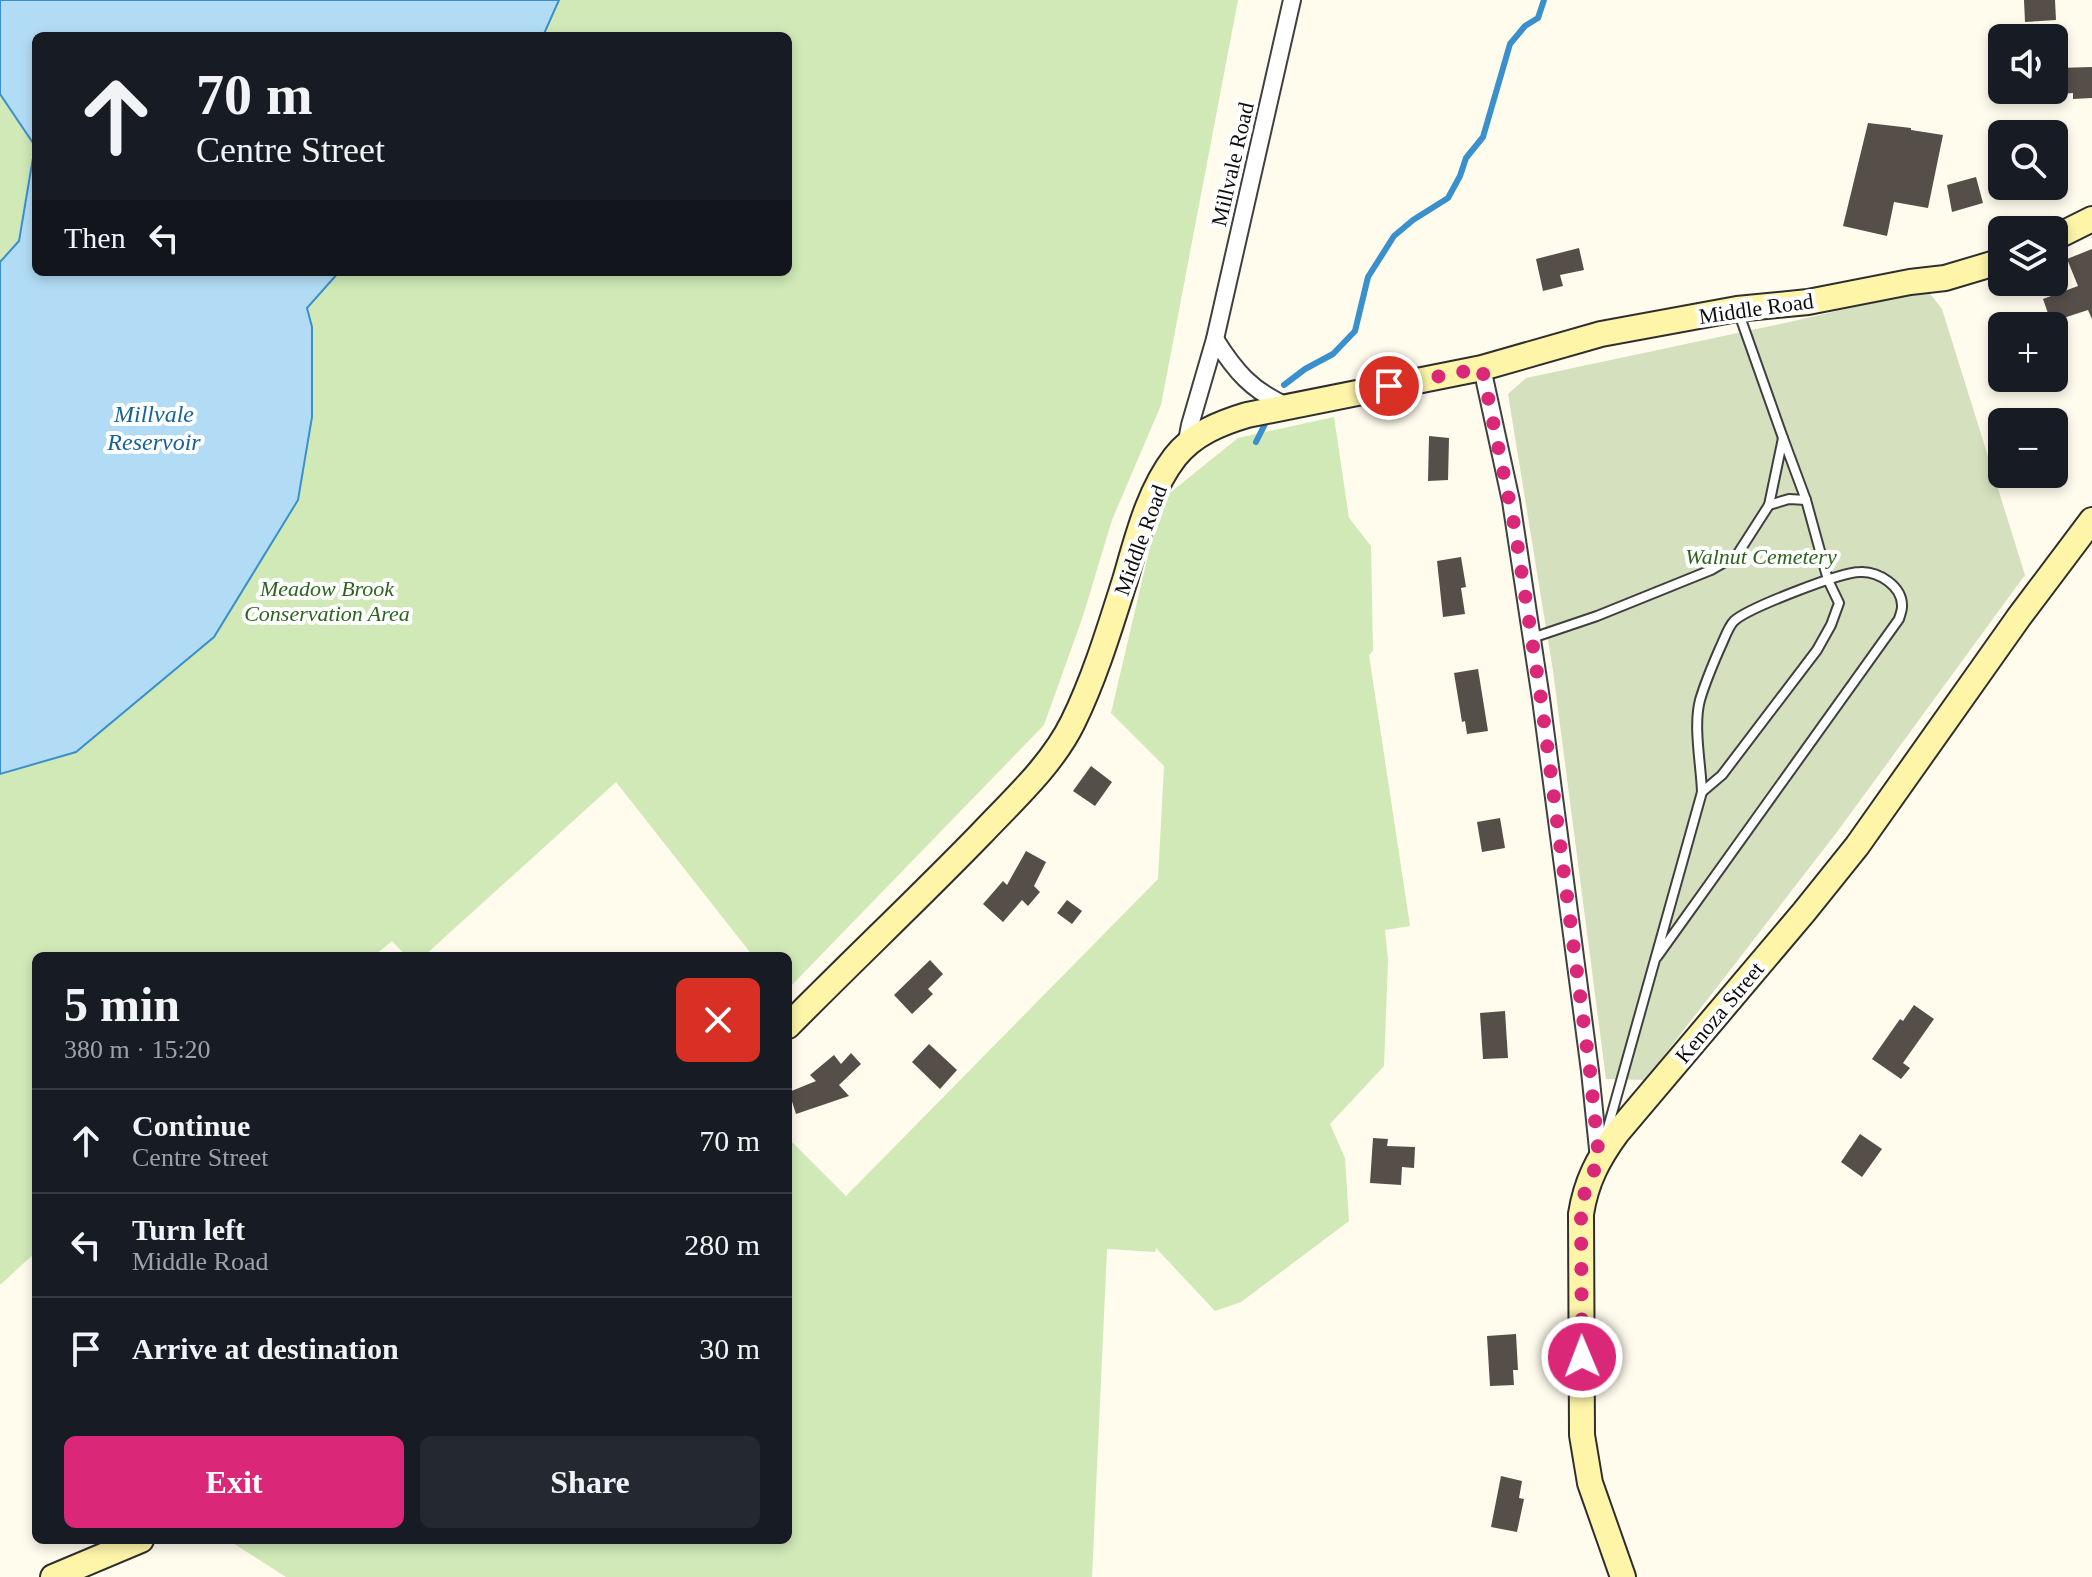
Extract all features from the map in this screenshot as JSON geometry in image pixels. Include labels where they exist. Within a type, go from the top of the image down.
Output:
[{"type":"street","name":"Millvale Road","points":[[1186,446],[1215,339],[1292,0]]},
{"type":"street","points":[[2068,231],[2092,219]]},
{"type":"street","name":"Middle Road","points":[[792,1022],[958,857],[1046,763],[1072,724],[1085,694],[1113,619],[1151,499],[1168,467],[1186,446],[1206,431],[1225,421],[1482,368],[1601,334],[1737,309],[1808,302],[1945,278],[1988,265]]},
{"type":"street","points":[[1215,339],[1240,375],[1268,397],[1287,406]]},
{"type":"street","points":[[1482,368],[1511,501],[1532,638],[1599,1159]]},
{"type":"street","name":"Kenoza Street","points":[[1623,1577],[1590,1483],[1582,1435],[1581,1214],[1585,1191],[1599,1159],[1617,1133],[1857,846],[2019,617],[2092,520]]},
{"type":"street","points":[[53,1577],[131,1544]]},
{"type":"lane","points":[[1702,792],[1722,775],[1817,650],[1839,603],[1828,580],[1806,500],[1737,309]]},
{"type":"lane","points":[[1532,638],[1597,616],[1711,570],[1737,555],[1769,505],[1783,438]]},
{"type":"lane","points":[[1769,505],[1789,499],[1806,500]]},
{"type":"lane","points":[[1599,1159],[1702,792],[1698,733],[1700,701],[1733,622],[1750,610],[1828,580],[1858,572],[1875,574],[1892,584],[1899,594],[1902,607],[1899,619],[1657,957]]},
{"type":"green space","name":"Meadow Brook Conservation Area","points":[[0,0],[1238,0],[1161,405],[1112,520],[1083,616],[1044,725],[792,985],[792,952],[750,952],[616,782],[428,952],[402,952],[392,941],[379,952],[32,952],[32,1256],[0,1285]]},
{"type":"green space","name":"Walnut Cemetery","points":[[1927,290],[1942,309],[1988,456],[1988,488],[1998,488],[2025,575],[1837,832],[1645,1080],[1606,1079],[1553,671],[1508,394],[1526,378]]},
{"type":"green space","points":[[1334,417],[1349,518],[1371,546],[1373,651],[1369,655],[1410,926],[1385,930],[1388,960],[1384,1066],[1330,1124],[1345,1158],[1349,1221],[1241,1302],[1215,1311],[1156,1248],[1155,1252],[1107,1249],[1092,1577],[286,1577],[234,1544],[792,1544],[792,1142],[846,1196],[1158,879],[1164,766],[1111,713],[1161,500],[1238,438]]},
{"type":"water","name":"Millvale Reservoir","points":[[0,0],[559,0],[545,32],[32,32],[32,142],[0,94]]},
{"type":"water","name":"Millvale Reservoir","points":[[32,164],[32,276],[335,276],[307,308],[312,327],[312,417],[298,500],[214,637],[76,752],[0,774],[0,262],[19,241]]},
{"type":"building","points":[[2024,0],[2055,0],[2056,20],[2025,22]]},
{"type":"building","points":[[2092,67],[2092,98],[2073,99],[2073,93],[2068,93],[2068,68]]},
{"type":"building","points":[[1868,123],[1943,135],[1928,208],[1894,202],[1887,236],[1843,226]]},
{"type":"building","points":[[1976,177],[1983,203],[1952,212],[1947,185]]},
{"type":"building","points":[[1579,248],[1584,270],[1560,275],[1563,286],[1543,291],[1536,259]]},
{"type":"building","points":[[2092,249],[2092,319],[2088,310],[2068,316],[2068,312],[2048,312],[2043,299],[2068,296],[2068,290],[2078,286],[2068,259]]},
{"type":"building","points":[[1429,436],[1449,438],[1448,480],[1428,481]]},
{"type":"building","points":[[1461,557],[1466,587],[1461,588],[1465,614],[1443,617],[1437,561]]},
{"type":"building","points":[[1478,669],[1488,731],[1467,734],[1454,673]]},
{"type":"building","points":[[1091,766],[1112,782],[1095,806],[1073,791]]},
{"type":"building","points":[[1500,818],[1505,848],[1482,852],[1477,822]]},
{"type":"building","points":[[1026,851],[1046,862],[1034,886],[1040,892],[1028,906],[1022,900],[1003,922],[983,904],[1003,881],[1007,885]]},
{"type":"building","points":[[1067,900],[1082,911],[1072,924],[1057,913]]},
{"type":"building","points":[[930,960],[943,974],[928,989],[933,994],[912,1014],[894,995]]},
{"type":"building","points":[[1914,1005],[1934,1019],[1903,1063],[1910,1068],[1901,1079],[1872,1059],[1900,1019],[1903,1021]]},
{"type":"building","points":[[1505,1011],[1508,1058],[1483,1059],[1480,1013]]},
{"type":"building","points":[[929,1044],[957,1070],[940,1089],[912,1062]]},
{"type":"building","points":[[851,1053],[861,1064],[839,1085],[849,1096],[796,1114],[792,1091],[816,1081],[810,1075],[834,1055],[841,1064]]},
{"type":"building","points":[[1860,1134],[1882,1149],[1862,1177],[1841,1162]]},
{"type":"building","points":[[1373,1138],[1388,1139],[1387,1146],[1415,1147],[1414,1168],[1402,1167],[1401,1185],[1370,1183]]},
{"type":"building","points":[[1516,1334],[1518,1370],[1513,1370],[1514,1385],[1490,1386],[1487,1336]]},
{"type":"building","points":[[1501,1476],[1522,1481],[1519,1498],[1524,1499],[1517,1532],[1491,1527]]},
{"type":"waterway","points":[[1284,385],[1333,354],[1355,331],[1368,277],[1394,236],[1448,198],[1466,158],[1483,137],[1510,44],[1525,26],[1538,18],[1544,0]]},
{"type":"waterway","points":[[1256,442],[1266,422]]},
{"type":"route","points":[[1389,386],[1482,368],[1511,501],[1545,730],[1599,1159],[1585,1191],[1581,1214],[1582,1357]]}]
